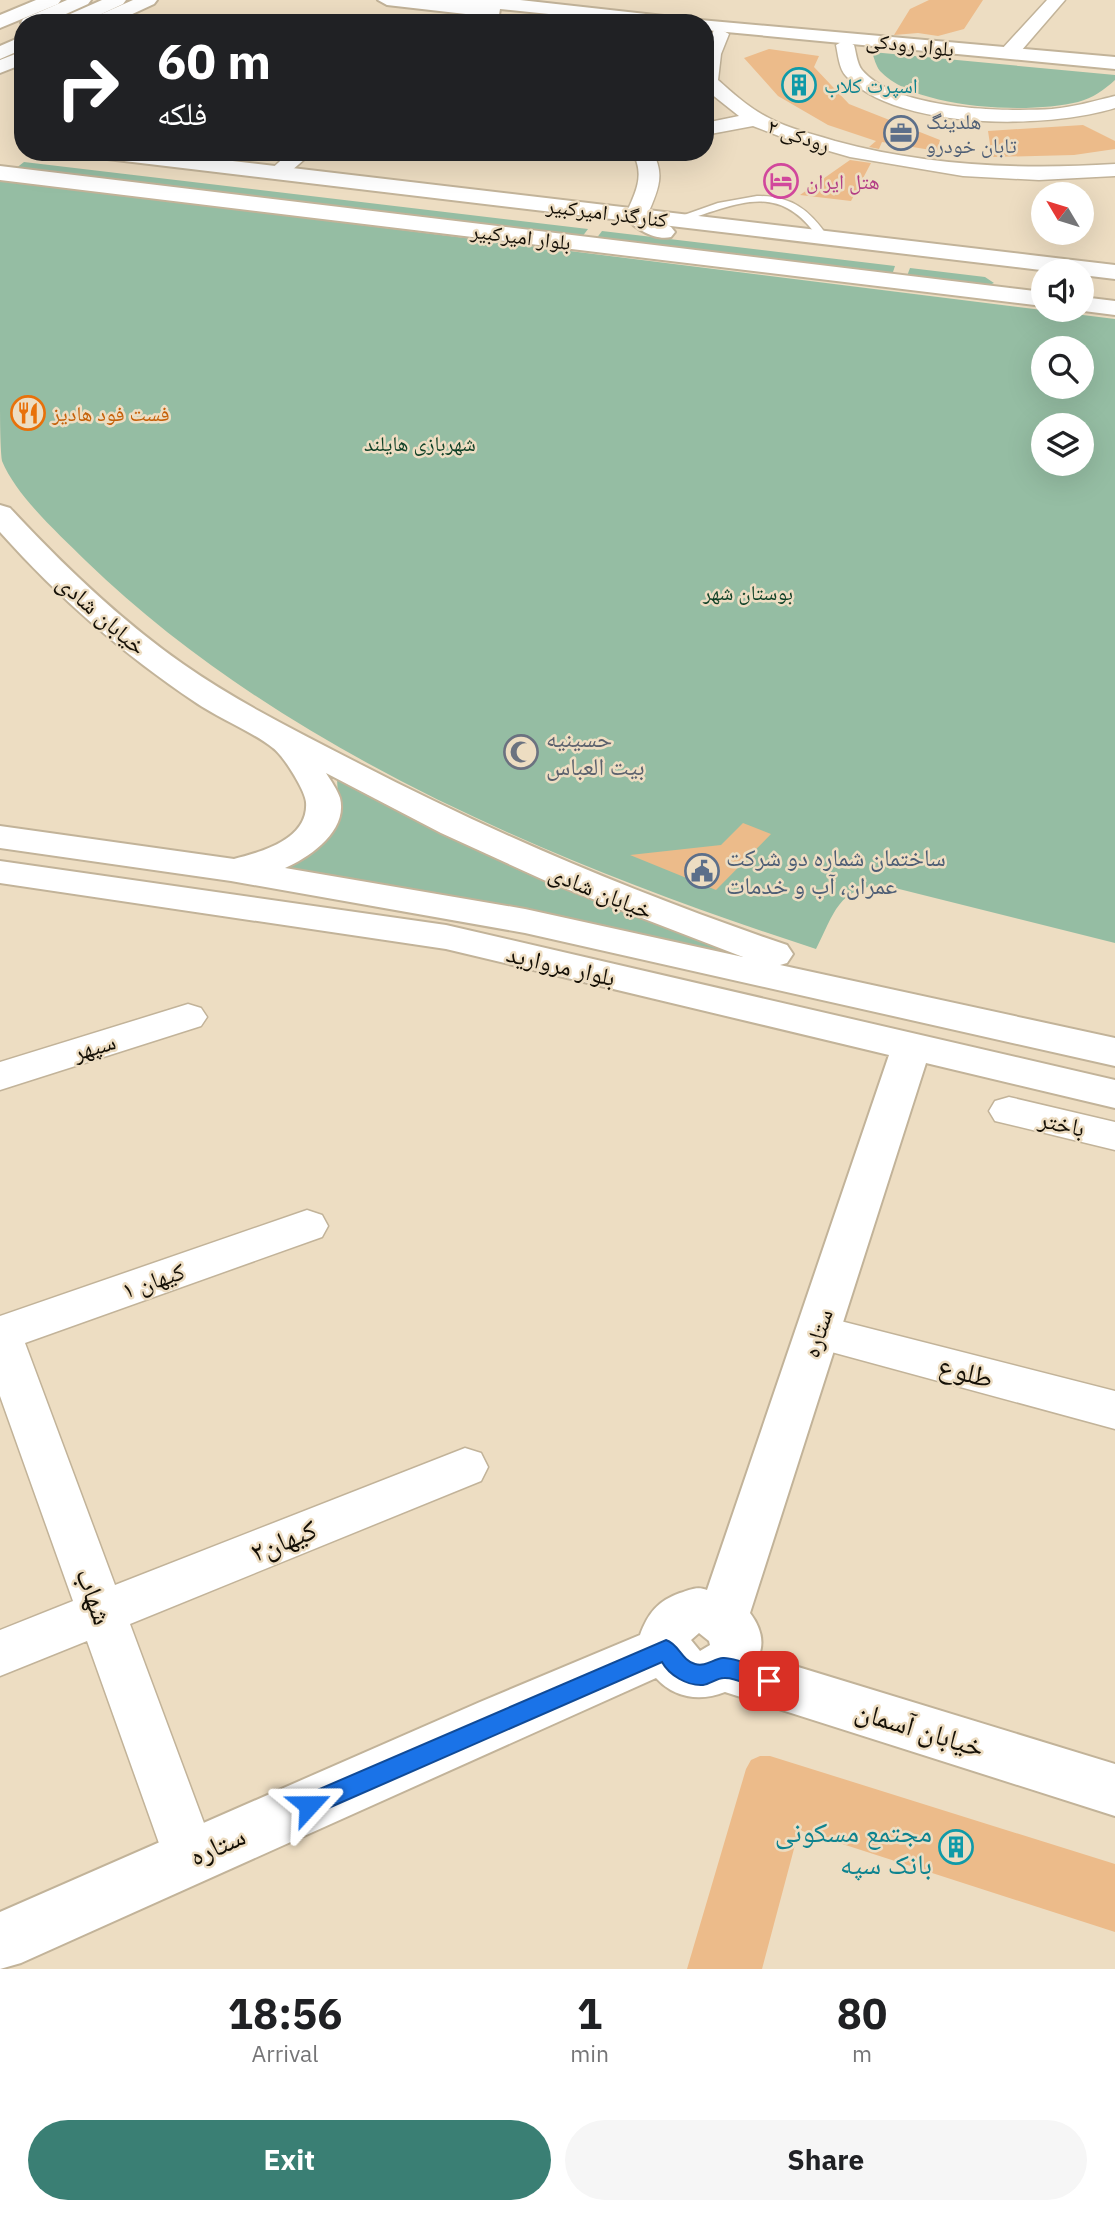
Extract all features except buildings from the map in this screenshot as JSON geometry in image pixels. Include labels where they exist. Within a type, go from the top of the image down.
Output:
[{"type":"street","points":[[19,14],[52,0]]},
{"type":"street","points":[[50,14],[82,0]]},
{"type":"street","points":[[86,14],[117,0]]},
{"type":"street","points":[[117,14],[148,0]]},
{"type":"street","points":[[387,0],[522,14]]},
{"type":"street","points":[[466,0],[604,14]]},
{"type":"street","points":[[1009,54],[1056,0]]},
{"type":"street","name":"بلوار رودکی","points":[[714,30],[1115,64]]},
{"type":"street","name":"بلوار رودکی","points":[[714,30],[1115,72]]},
{"type":"street","points":[[845,45],[848,63],[863,81],[877,91],[926,107],[979,116],[1010,117],[1078,113],[1115,102]]},
{"type":"street","name":"رودکی ۲","points":[[714,87],[755,119],[842,150],[878,159],[951,168],[1049,173],[1115,170]]},
{"type":"street","points":[[951,168],[979,116]]},
{"type":"street","points":[[714,127],[755,119]]},
{"type":"street","name":"بلوار امیرکبیر","points":[[66,161],[669,226],[1027,283]]},
{"type":"street","name":"کنارگذر امیرکبیر","points":[[175,161],[636,215]]},
{"type":"street","points":[[277,173],[292,161]]},
{"type":"street","points":[[648,161],[652,175],[636,215],[669,226]]},
{"type":"street","name":"بلوار امیرکبیر","points":[[0,173],[1027,283]]},
{"type":"street","name":"کنارگذر امیرکبیر","points":[[669,226],[823,237],[1115,272]]},
{"type":"street","points":[[1094,283],[1115,286]]},
{"type":"street","points":[[1094,305],[1115,308]]},
{"type":"street","name":"خیابان شادی","points":[[0,514],[67,586],[164,667],[288,743],[457,829],[919,1028]]},
{"type":"street","name":"خیابان شادی","points":[[231,870],[269,862],[289,853],[317,828],[323,814],[323,800],[318,787],[288,743]]},
{"type":"street","name":"بلوار مروارید","points":[[0,837],[231,870],[525,921],[919,1028],[1115,1094]]},
{"type":"street","name":"بلوار مروارید","points":[[0,872],[446,937],[919,1028],[1115,1052]]},
{"type":"street","name":"سپهر","points":[[0,1076],[188,1017]]},
{"type":"street","name":"ستاره","points":[[723,1643],[817,1332],[919,1028]]},
{"type":"street","name":"باختر","points":[[1009,1111],[1115,1136]]},
{"type":"street","name":"کیهان ۱","points":[[0,1334],[307,1226]]},
{"type":"street","name":"طلوع","points":[[817,1332],[1115,1410]]},
{"type":"street","name":"شهاب","points":[[0,1334],[190,1858]]},
{"type":"street","name":"کیهان۲","points":[[0,1653],[465,1467]]},
{"type":"street","name":"خیابان آسمان","points":[[666,1649],[666,1635],[672,1622],[684,1613],[699,1610],[715,1613],[723,1643],[1115,1790]]},
{"type":"street","name":"ستاره","points":[[0,1942],[666,1649]]},
{"type":"green space","points":[[872,52],[1115,75],[1115,80],[1089,98],[1057,106],[974,106],[919,94],[897,84],[880,71]]},
{"type":"green space","points":[[115,161],[143,161],[599,215],[597,218]]},
{"type":"green space","points":[[24,162],[588,229],[582,237],[15,169]]},
{"type":"green space","name":"بوستان شهر","points":[[0,180],[1031,309],[1031,322],[1094,322],[1094,316],[1115,319],[1115,943],[883,885],[856,891],[847,897],[833,914],[816,949],[622,880],[525,840],[429,795],[336,745],[247,690],[163,629],[86,561],[40,514],[9,475],[2,461]]},
{"type":"green space","points":[[602,231],[895,266],[892,275],[596,239]]},
{"type":"green space","points":[[910,268],[985,277],[994,283],[987,286],[907,276]]},
{"type":"green space","points":[[337,778],[447,835],[559,885],[673,930],[790,971],[530,911],[276,871],[338,798]]},
{"type":"place","name":"اسپرت کلاب","points":[[799,85]]},
{"type":"place","name":"هلدینگ تابان خودرو","points":[[901,133]]},
{"type":"place","name":"هتل ایران","points":[[781,181]]},
{"type":"place","name":"فست فود هادیز","points":[[28,413]]},
{"type":"place","name":"حسینیه بیت العباس","points":[[521,752]]},
{"type":"place","name":"ساختمان شماره دو شرکت عمران، آب و خدمات","points":[[702,871]]},
{"type":"place","name":"مجتمع مسکونی بانک سپه","points":[[956,1847]]},
{"type":"route","points":[[309,1805],[666,1649],[674,1663],[687,1672],[702,1675],[724,1668],[769,1681]]},
{"type":"park label","name":"شهربازی هایلند","points":[[420,443]]}]
